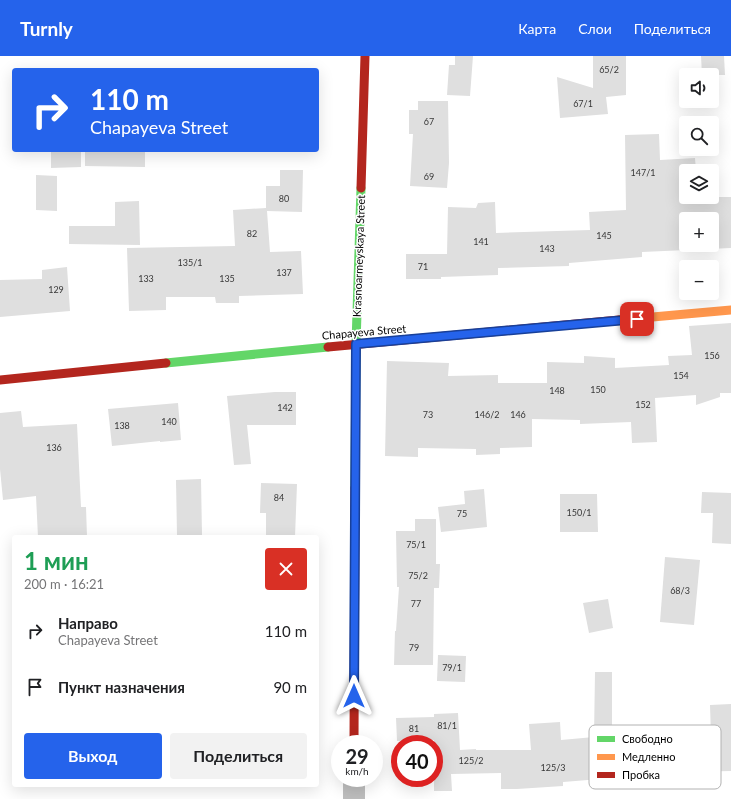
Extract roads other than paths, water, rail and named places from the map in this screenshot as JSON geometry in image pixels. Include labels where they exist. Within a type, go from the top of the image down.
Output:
[{"type":"street","name":"Krasnoarmeyskaya Street","points":[[354,735],[356,344],[365,56]]},
{"type":"street","name":"Chapayeva Street","points":[[0,380],[356,344],[731,310]]},
{"type":"street","points":[[354,787],[354,799]]}]
